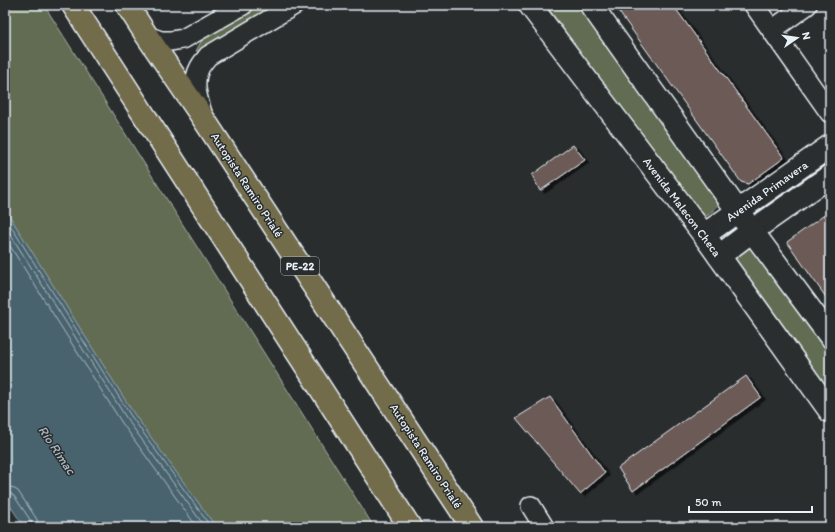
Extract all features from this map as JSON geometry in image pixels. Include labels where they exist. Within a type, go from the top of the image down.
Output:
[{"type":"highway","points":[[73,5],[410,527]]},
{"type":"highway","name":"Autopista Ramiro Prialé","points":[[127,5],[472,527]]},
{"type":"main road","name":"Avenida Malecon Checa","points":[[530,5],[704,235],[830,411]]},
{"type":"main road","points":[[591,5],[752,231],[829,332]]},
{"type":"main road","name":"Avenida Primavera","points":[[704,235],[830,146]]},
{"type":"main road","name":"Avenida Primavera","points":[[719,256],[830,176]]},
{"type":"street","points":[[147,36],[160,41],[183,39],[243,5]]},
{"type":"street","points":[[203,118],[195,80],[199,68],[208,56],[294,5]]},
{"type":"street","points":[[754,5],[830,113]]},
{"type":"street","points":[[772,30],[807,5]]},
{"type":"street","points":[[531,506],[544,527]]},
{"type":"green space","points":[[5,5],[44,5],[374,527],[216,527],[134,414],[5,209]]},
{"type":"green space","points":[[261,5],[281,5],[205,51],[196,51],[202,40]]},
{"type":"green space","points":[[546,5],[581,5],[719,198],[717,207],[707,216],[695,214]]},
{"type":"green space","points":[[830,154],[830,169],[768,213],[761,204]]},
{"type":"green space","points":[[750,248],[759,249],[830,348],[830,401],[737,271],[735,259]]},
{"type":"water","name":"Río Rímac","points":[[5,209],[134,414],[216,527],[24,527],[5,498]]},
{"type":"building","points":[[614,5],[673,5],[784,158],[748,184],[741,182]]},
{"type":"building","points":[[573,145],[585,160],[540,191],[532,175]]},
{"type":"building","points":[[830,211],[830,303],[787,242]]},
{"type":"building","points":[[746,376],[761,397],[633,491],[618,468]]},
{"type":"building","points":[[550,397],[605,473],[580,494],[516,418]]}]
